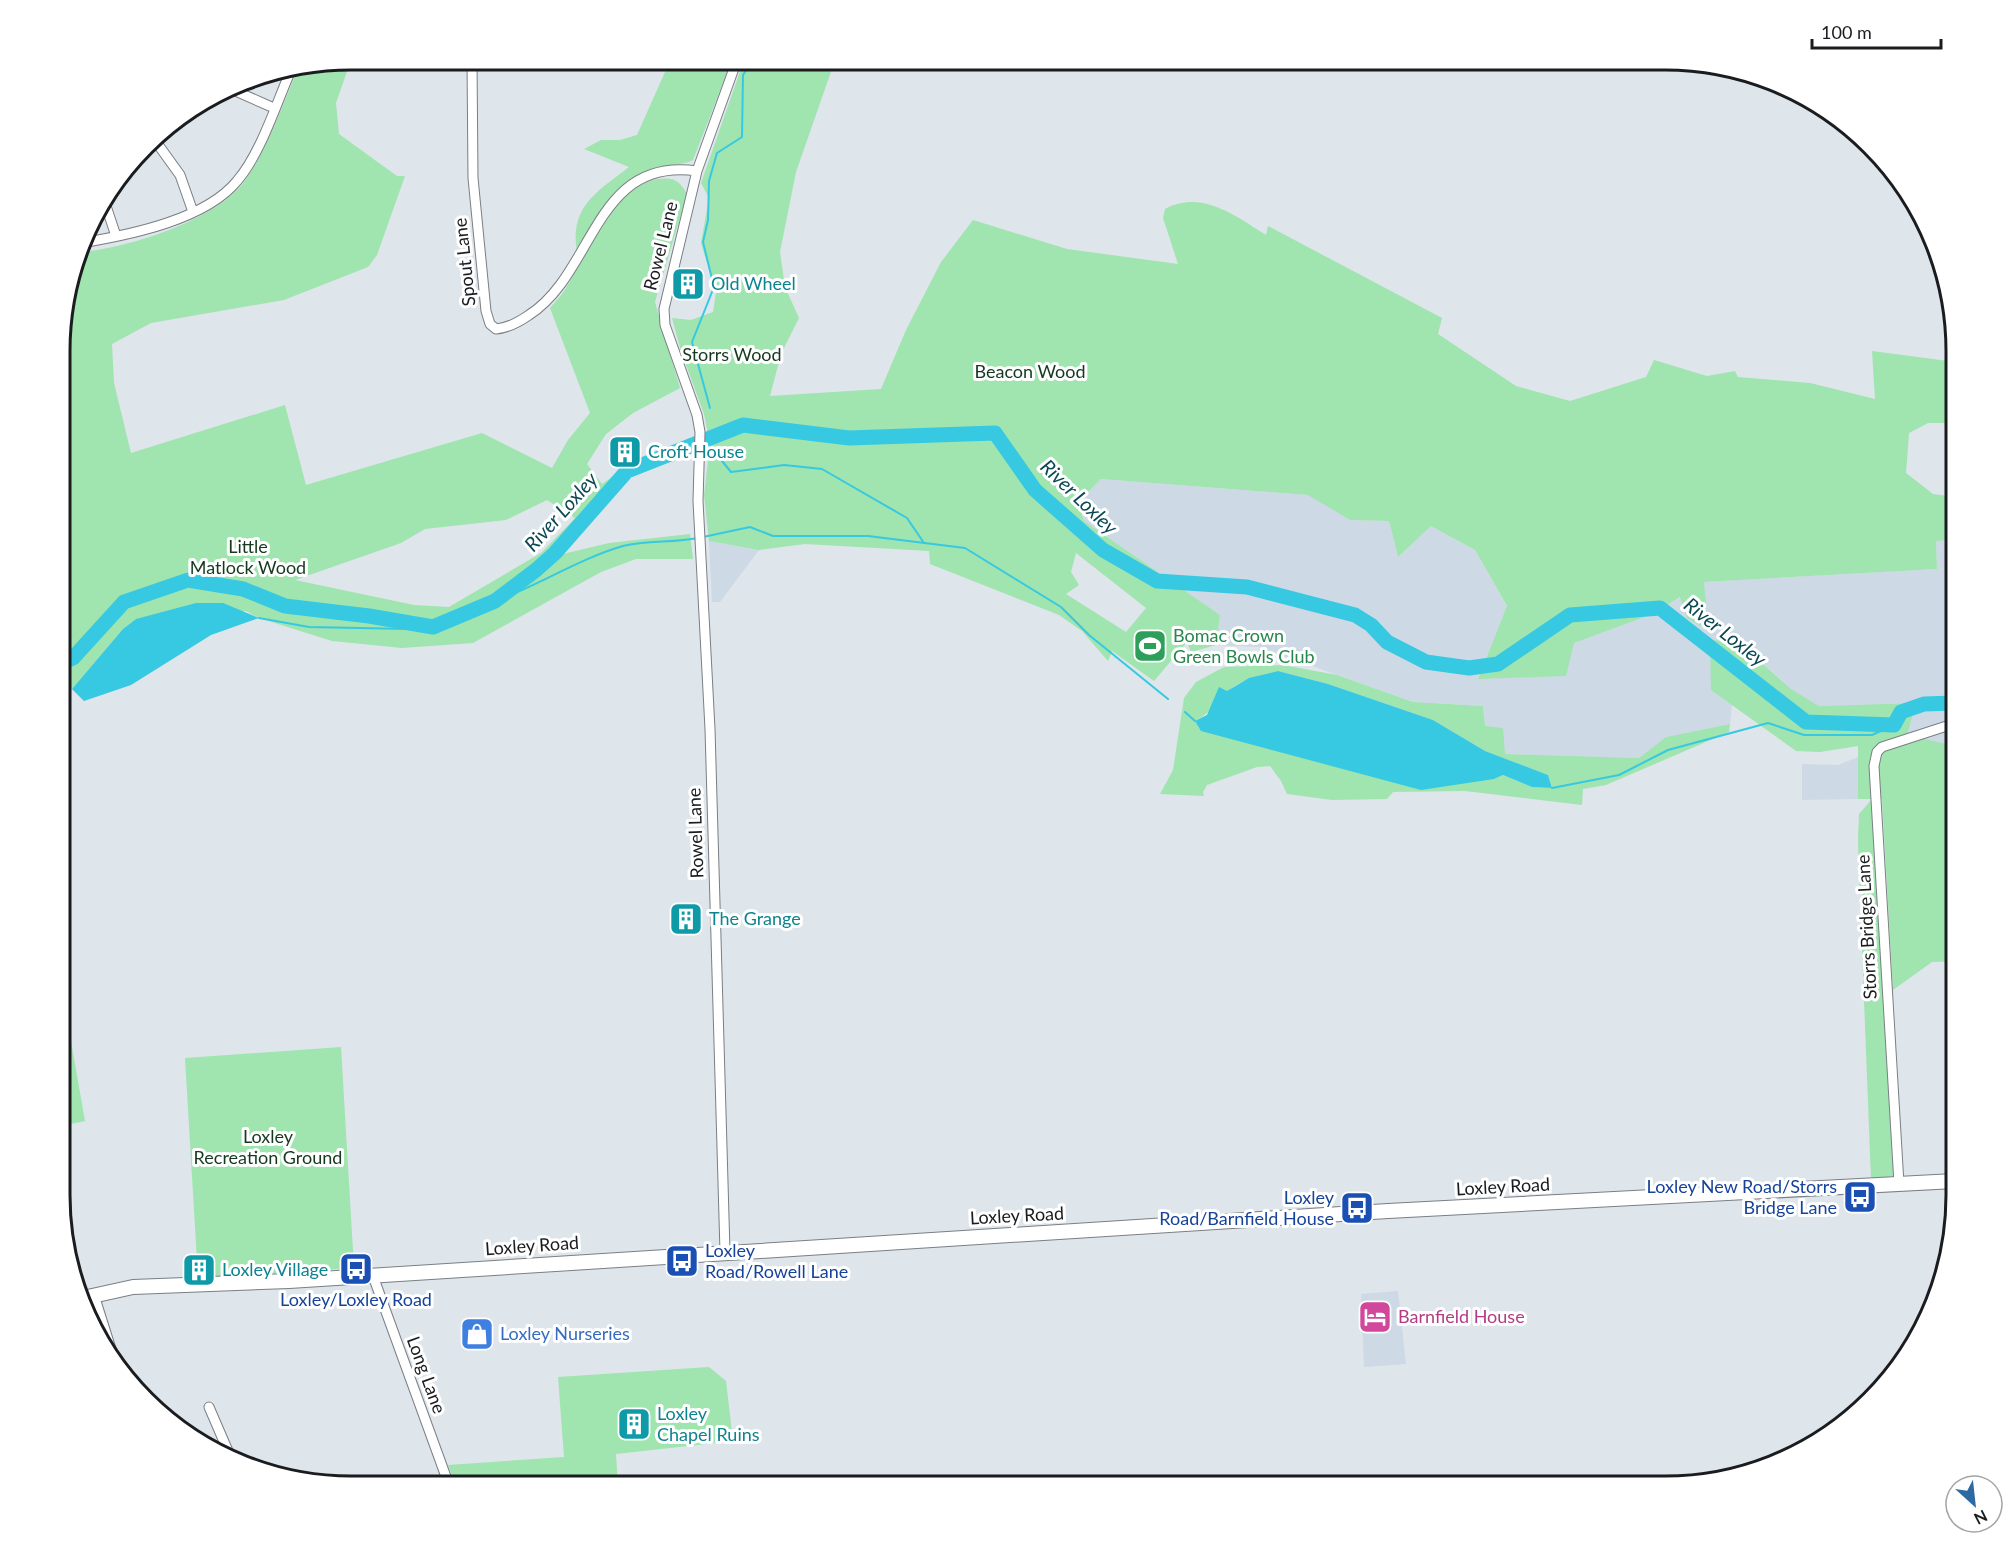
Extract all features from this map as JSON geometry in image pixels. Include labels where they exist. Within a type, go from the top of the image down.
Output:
[{"type":"main road","name":"Loxley Road","points":[[90,1297],[133,1287],[373,1276],[725,1252],[1946,1181]]},
{"type":"street","name":"Spout Lane","points":[[472,71],[473,178],[486,310],[490,324],[495,329],[510,326],[551,298],[565,280],[602,214],[634,184],[662,171],[697,171]]},
{"type":"street","name":"Rowel Lane","points":[[725,1252],[710,729],[697,473],[700,432],[697,415],[670,341],[664,309],[697,171],[733,71]]},
{"type":"street","points":[[93,241],[149,228],[193,212],[219,197],[236,183],[250,160],[287,78]]},
{"type":"street","points":[[241,93],[274,108]]},
{"type":"street","points":[[159,147],[180,175],[193,212]]},
{"type":"street","points":[[108,211],[116,236]]},
{"type":"street","name":"Storrs Bridge Lane","points":[[1899,1184],[1874,766],[1877,752],[1882,747],[1946,726]]},
{"type":"street","name":"Long Lane","points":[[373,1276],[446,1476]]},
{"type":"street","points":[[209,1407],[226,1446]]},
{"type":"shaded area","points":[[1101,479],[1309,495],[1350,520],[1389,521],[1398,557],[1431,526],[1475,550],[1507,607],[1478,678],[1655,613],[1681,597],[1708,629],[1703,582],[1937,569],[1936,541],[1946,540],[1946,744],[1906,735],[1916,703],[1819,706],[1791,689],[1739,642],[1711,690],[1732,705],[1730,724],[1666,737],[1639,758],[1504,754],[1485,726],[1483,706],[1413,702],[1259,647],[1216,645],[1220,615],[1084,521],[1078,502]]},
{"type":"shaded area","points":[[709,541],[759,550],[720,602],[712,602]]},
{"type":"shaded area","points":[[1858,757],[1858,799],[1802,800],[1802,764],[1838,765]]},
{"type":"shaded area","points":[[1398,1291],[1406,1364],[1364,1367],[1361,1294]]},
{"type":"green space","name":"Little Matlock Wood","points":[[347,71],[336,103],[339,134],[397,176],[405,176],[377,255],[368,267],[284,300],[151,323],[112,344],[114,383],[131,453],[285,405],[306,485],[482,433],[552,468],[568,440],[590,413],[550,308],[565,289],[593,239],[615,207],[642,184],[658,179],[672,179],[681,185],[687,194],[655,302],[680,388],[633,413],[606,434],[587,464],[602,484],[618,473],[690,438],[691,454],[629,478],[563,554],[609,543],[690,534],[693,559],[636,559],[601,572],[473,643],[402,648],[332,641],[259,618],[246,611],[136,619],[123,629],[70,689],[70,352],[73,315],[85,261],[89,251],[149,237],[196,218],[217,206],[234,193],[247,178],[275,124],[295,76]],"holes":[[[547,500],[575,518],[541,553],[449,607],[414,605],[295,580],[401,543],[425,529],[506,520]]]},
{"type":"green space","points":[[665,71],[728,71],[693,160],[652,169],[627,184],[608,204],[577,251],[577,223],[582,211],[597,193],[629,167],[584,149],[601,140],[620,140],[637,135]]},
{"type":"green space","name":"Beacon Wood","points":[[740,71],[831,71],[796,172],[780,252],[785,287],[799,318],[781,354],[770,396],[881,389],[906,330],[941,262],[973,220],[1067,249],[1178,264],[1163,218],[1165,209],[1178,204],[1205,203],[1230,213],[1266,235],[1268,226],[1442,318],[1438,334],[1516,386],[1570,401],[1646,377],[1654,360],[1707,376],[1735,371],[1738,377],[1810,383],[1875,399],[1872,351],[1946,361],[1946,423],[1928,423],[1909,433],[1906,473],[1933,494],[1946,496],[1946,540],[1936,541],[1937,569],[1704,582],[1708,630],[1687,618],[1680,597],[1655,613],[1574,643],[1566,676],[1478,679],[1507,606],[1475,550],[1431,526],[1398,557],[1389,521],[1350,520],[1308,495],[1101,479],[1078,502],[1084,521],[1220,615],[1216,645],[1191,652],[1187,642],[1154,681],[1112,651],[1108,661],[1082,631],[1059,615],[930,564],[929,551],[805,544],[759,550],[709,541],[704,495],[710,444],[704,414],[681,351],[672,318],[691,320],[713,312],[717,286],[710,273],[701,243],[709,198],[701,183]],"holes":[[[1076,553],[1146,608],[1126,632],[1066,594],[1079,585],[1071,572]]]},
{"type":"green space","points":[[1710,640],[1738,642],[1791,689],[1819,706],[1916,703],[1907,735],[1946,744],[1946,961],[1932,962],[1893,990],[1882,799],[1858,799],[1858,746],[1820,752],[1796,751],[1711,690]]},
{"type":"green space","points":[[1283,665],[1337,675],[1413,702],[1483,706],[1485,726],[1503,728],[1505,754],[1639,758],[1666,737],[1730,724],[1729,732],[1606,785],[1583,789],[1582,805],[1465,791],[1393,792],[1387,799],[1332,800],[1287,794],[1270,766],[1257,767],[1207,785],[1203,792],[1204,796],[1160,794],[1173,770],[1184,698],[1196,682],[1224,667]],"holes":[[[1278,671],[1328,684],[1433,720],[1485,751],[1548,775],[1552,788],[1532,787],[1503,775],[1494,779],[1195,721],[1208,712],[1232,688],[1257,676]]]},
{"type":"green space","points":[[1872,799],[1894,1176],[1871,1179],[1862,949],[1863,896],[1859,883],[1858,839],[1859,814]]},
{"type":"green space","points":[[70,1035],[85,1121],[70,1124]]},
{"type":"green space","name":"Loxley Recreation Ground","points":[[341,1047],[354,1268],[198,1278],[185,1058]]},
{"type":"green space","points":[[709,1367],[726,1381],[733,1441],[616,1454],[617,1476],[452,1476],[448,1465],[564,1457],[558,1377]]},
{"type":"water","points":[[196,603],[223,603],[259,618],[211,635],[131,685],[84,701],[72,689],[123,629],[136,619]]},
{"type":"water","points":[[1278,671],[1328,684],[1433,720],[1485,751],[1548,775],[1552,788],[1532,787],[1503,775],[1494,779],[1421,790],[1201,731],[1195,721],[1207,715],[1219,687],[1227,691],[1249,678]]},
{"type":"waterway","points":[[710,408],[692,342],[714,287],[703,242],[708,220],[709,181],[717,153],[742,137],[743,75],[746,71]]},
{"type":"waterway","name":"River Loxley","points":[[70,659],[124,602],[188,580],[243,589],[285,606],[369,616],[433,627],[495,601],[536,570],[555,553],[627,471],[743,425],[849,438],[995,433],[1035,490],[1103,550],[1157,581],[1247,587],[1355,615],[1371,625],[1387,642],[1426,662],[1469,668],[1498,664],[1570,615],[1660,608],[1806,722],[1894,725],[1901,712],[1924,704],[1946,703]]},
{"type":"waterway","points":[[705,440],[731,472],[784,465],[822,469],[907,518],[924,543]]},
{"type":"waterway","points":[[703,537],[750,527],[773,536],[868,536],[965,548],[1061,607],[1089,635],[1168,699]]},
{"type":"waterway","points":[[495,601],[606,551],[641,543],[698,538]]},
{"type":"waterway","points":[[259,618],[309,627],[409,629],[416,624]]},
{"type":"waterway","points":[[1185,712],[1195,721]]},
{"type":"waterway","points":[[1552,788],[1619,775],[1668,750],[1768,723],[1804,735],[1872,735],[1894,725]]},
{"type":"place","name":"Old Wheel","points":[[688,284]]},
{"type":"place","name":"Croft House","points":[[625,452]]},
{"type":"place","name":"Bomac Crown Green Bowls Club","points":[[1150,646]]},
{"type":"place","name":"The Grange","points":[[686,919]]},
{"type":"place","name":"Loxley New Road/Storrs Bridge Lane","points":[[1860,1197]]},
{"type":"place","name":"Loxley Road/Barnfield House","points":[[1357,1208]]},
{"type":"place","name":"Loxley Road/Rowell Lane","points":[[682,1261]]},
{"type":"place","name":"Loxley/Loxley Road","points":[[356,1269]]},
{"type":"place","name":"Loxley Village","points":[[199,1270]]},
{"type":"place","name":"Barnfield House","points":[[1375,1317]]},
{"type":"place","name":"Loxley Nurseries","points":[[477,1334]]},
{"type":"place","name":"Loxley Chapel Ruins","points":[[634,1424]]},
{"type":"park label","name":"Storrs Wood","points":[[732,355]]}]
